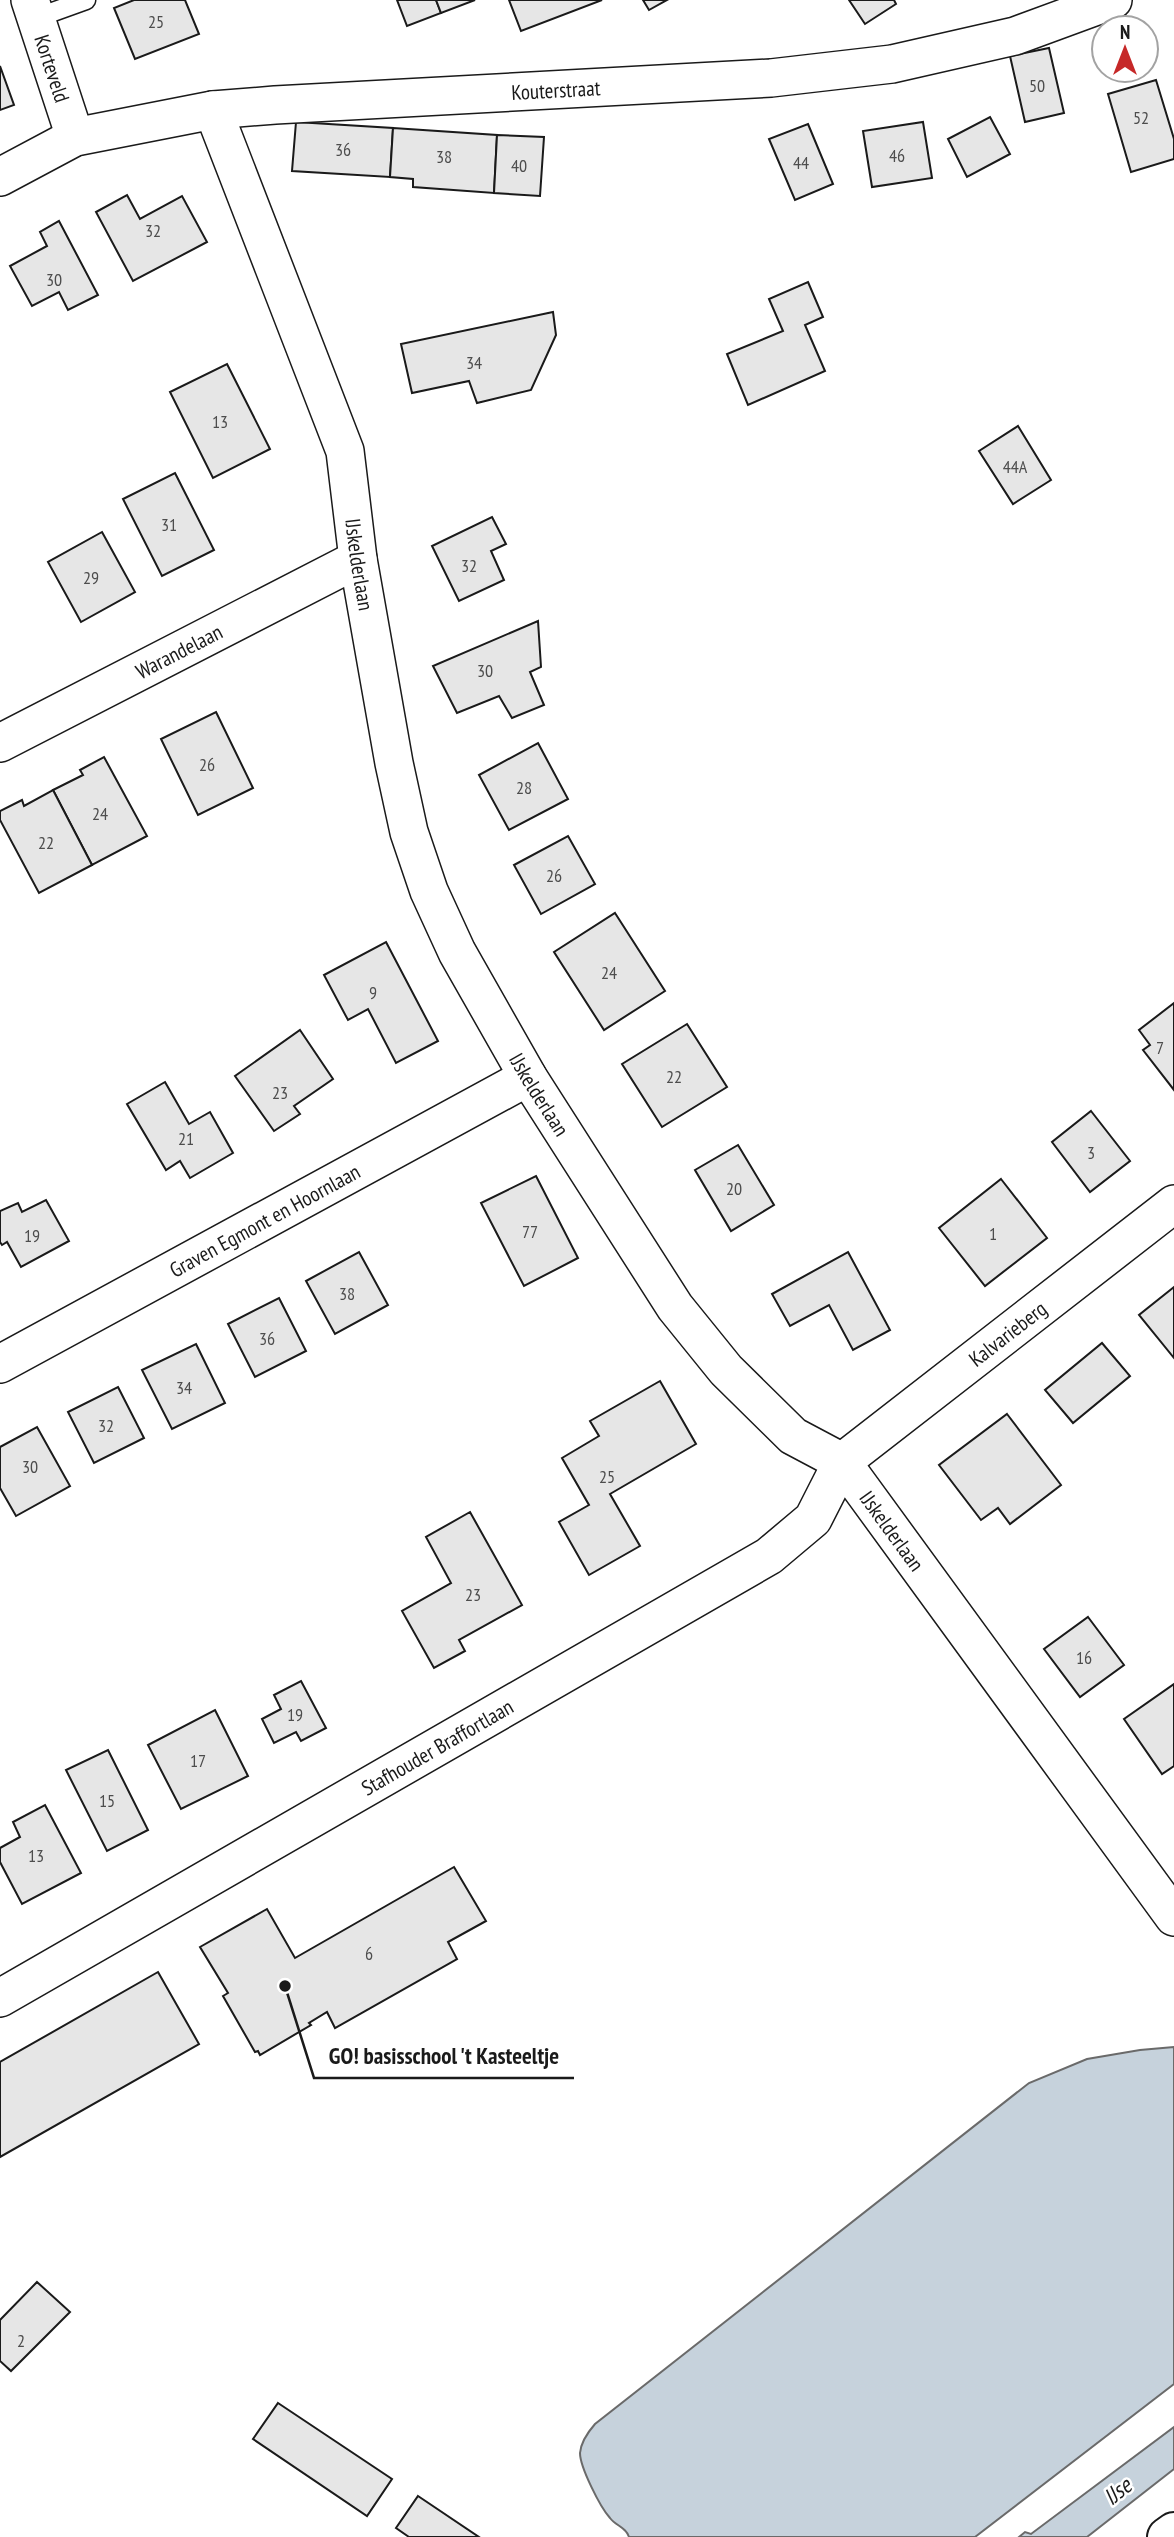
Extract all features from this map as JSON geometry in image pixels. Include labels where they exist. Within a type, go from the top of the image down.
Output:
[{"type":"main road","points":[[1167,2537],[1174,2532]]},
{"type":"street","name":"Kouterstraat","points":[[0,177],[75,136],[213,110],[771,78],[878,66],[1015,36],[1112,0]]},
{"type":"street","name":"Korteveld","points":[[33,9],[75,136]]},
{"type":"street","name":"IJskelderlaan","points":[[213,110],[345,451],[358,559],[409,832],[429,891],[457,952],[528,1077],[675,1307],[726,1370],[793,1436],[842,1462],[1174,1917]]},
{"type":"street","name":"Warandelaan","points":[[0,743],[358,559]]},
{"type":"street","name":"Graven Egmont en Hoornlaan","points":[[0,1364],[528,1077]]},
{"type":"street","name":"Kalvarieberg","points":[[842,1462],[1174,1205]]},
{"type":"street","name":"Stafhouder Braffortlaan","points":[[0,1998],[769,1556],[813,1519],[842,1462]]},
{"type":"lane","points":[[33,9],[86,0]]},
{"type":"water","points":[[1174,2047],[1174,2384],[975,2537],[629,2537],[626,2531],[610,2518],[591,2487],[580,2453],[587,2434],[595,2424],[1029,2083],[1087,2059]]},
{"type":"water","name":"IJse","points":[[1174,2427],[1174,2469],[1087,2537],[1019,2537],[1025,2532],[1031,2534]]},
{"type":"building","points":[[134,0],[185,0],[199,34],[135,59],[114,8]]},
{"type":"building","points":[[397,0],[436,0],[441,13],[407,26]]},
{"type":"building","points":[[436,0],[475,0],[441,13]]},
{"type":"building","points":[[509,0],[602,0],[521,31]]},
{"type":"building","points":[[643,0],[667,0],[649,10]]},
{"type":"building","points":[[849,0],[894,0],[896,4],[865,24]]},
{"type":"building","points":[[1049,48],[1064,113],[1025,122],[1010,56]]},
{"type":"building","points":[[0,66],[14,105],[0,110]]},
{"type":"building","points":[[1142,84],[1157,84],[1174,139],[1174,159],[1131,172],[1108,94]]},
{"type":"building","points":[[990,117],[1010,154],[967,177],[948,139]]},
{"type":"building","points":[[296,122],[393,128],[390,177],[292,171]]},
{"type":"building","points":[[923,122],[932,178],[872,187],[863,131]]},
{"type":"building","points":[[808,124],[833,184],[795,200],[769,139]]},
{"type":"building","points":[[393,128],[497,135],[494,193],[413,187],[413,179],[390,177]]},
{"type":"building","points":[[497,135],[544,137],[540,196],[494,193]]},
{"type":"building","points":[[127,195],[140,219],[182,196],[207,242],[133,281],[96,212]]},
{"type":"building","points":[[59,221],[98,295],[68,310],[59,292],[32,306],[10,266],[47,246],[40,232]]},
{"type":"building","points":[[808,282],[823,317],[805,325],[825,371],[748,405],[727,354],[783,331],[769,299]]},
{"type":"building","points":[[553,312],[556,335],[531,390],[477,403],[469,381],[412,393],[401,344]]},
{"type":"building","points":[[227,364],[270,449],[213,478],[170,392]]},
{"type":"building","points":[[1018,426],[1051,480],[1013,504],[979,451]]},
{"type":"building","points":[[175,473],[214,550],[162,576],[123,499]]},
{"type":"building","points":[[492,517],[506,544],[491,551],[504,580],[459,601],[432,546]]},
{"type":"building","points":[[102,532],[135,592],[81,622],[48,562]]},
{"type":"building","points":[[538,621],[541,667],[530,672],[544,705],[512,718],[499,696],[457,713],[433,666]]},
{"type":"building","points":[[216,712],[253,788],[198,815],[161,739]]},
{"type":"building","points":[[538,743],[568,799],[509,830],[479,775]]},
{"type":"building","points":[[104,757],[147,836],[92,865],[53,790],[83,775],[80,770]]},
{"type":"building","points":[[53,790],[92,865],[39,893],[0,820],[0,811],[22,800],[24,806]]},
{"type":"building","points":[[568,836],[595,884],[541,914],[514,865]]},
{"type":"building","points":[[615,913],[665,991],[604,1030],[554,952]]},
{"type":"building","points":[[386,942],[438,1041],[396,1063],[368,1009],[348,1020],[324,975]]},
{"type":"building","points":[[1174,1003],[1174,1090],[1143,1050],[1150,1045],[1139,1030]]},
{"type":"building","points":[[687,1024],[727,1087],[662,1127],[622,1064]]},
{"type":"building","points":[[300,1030],[333,1079],[294,1106],[300,1114],[274,1131],[235,1076]]},
{"type":"building","points":[[165,1082],[189,1124],[210,1112],[233,1153],[190,1178],[180,1161],[166,1170],[127,1104]]},
{"type":"building","points":[[1091,1111],[1130,1161],[1090,1192],[1052,1142]]},
{"type":"building","points":[[738,1145],[774,1205],[731,1231],[695,1170]]},
{"type":"building","points":[[536,1176],[578,1258],[524,1286],[481,1203]]},
{"type":"building","points":[[1001,1179],[1047,1238],[985,1286],[939,1228]]},
{"type":"building","points":[[46,1200],[69,1241],[21,1267],[7,1242],[2,1245],[0,1242],[0,1211],[18,1203],[22,1212]]},
{"type":"building","points":[[359,1252],[388,1305],[335,1334],[306,1281]]},
{"type":"building","points":[[848,1252],[890,1330],[853,1350],[829,1305],[790,1326],[772,1294]]},
{"type":"building","points":[[1174,1287],[1174,1358],[1139,1315]]},
{"type":"building","points":[[279,1298],[306,1351],[255,1377],[228,1324]]},
{"type":"building","points":[[1102,1343],[1130,1376],[1073,1423],[1045,1390]]},
{"type":"building","points":[[196,1344],[225,1403],[172,1429],[142,1370]]},
{"type":"building","points":[[660,1381],[696,1444],[610,1494],[640,1546],[589,1575],[559,1522],[589,1505],[562,1458],[599,1436],[590,1421]]},
{"type":"building","points":[[118,1387],[144,1438],[94,1463],[68,1412]]},
{"type":"building","points":[[1007,1414],[1061,1485],[1010,1524],[998,1508],[981,1520],[939,1465]]},
{"type":"building","points":[[37,1427],[70,1486],[16,1516],[0,1488],[0,1447]]},
{"type":"building","points":[[470,1512],[522,1605],[459,1640],[465,1651],[434,1668],[402,1611],[451,1583],[426,1537]]},
{"type":"building","points":[[1088,1617],[1124,1665],[1080,1697],[1044,1649]]},
{"type":"building","points":[[301,1681],[326,1728],[301,1741],[296,1732],[274,1743],[262,1719],[281,1709],[274,1695]]},
{"type":"building","points":[[1174,1684],[1174,1766],[1162,1774],[1124,1719]]},
{"type":"building","points":[[215,1710],[248,1776],[181,1809],[148,1745]]},
{"type":"building","points":[[108,1750],[148,1830],[107,1851],[66,1770]]},
{"type":"building","points":[[45,1805],[81,1873],[22,1904],[0,1862],[0,1848],[20,1837],[13,1822]]},
{"type":"building","points":[[454,1867],[486,1921],[448,1942],[457,1959],[335,2028],[327,2012],[309,2023],[311,2025],[260,2055],[258,2051],[255,2052],[223,1996],[228,1993],[200,1947],[267,1909],[295,1958]]},
{"type":"building","points":[[158,1972],[199,2044],[0,2157],[0,2062]]},
{"type":"building","points":[[37,2282],[70,2312],[11,2371],[0,2361],[0,2320]]},
{"type":"building","points":[[278,2403],[392,2479],[367,2516],[253,2439]]},
{"type":"building","points":[[418,2496],[479,2537],[409,2537],[396,2528]]},
{"type":"place","name":"GO! basisschool 't Kasteeltje","points":[[285,1986]]}]
